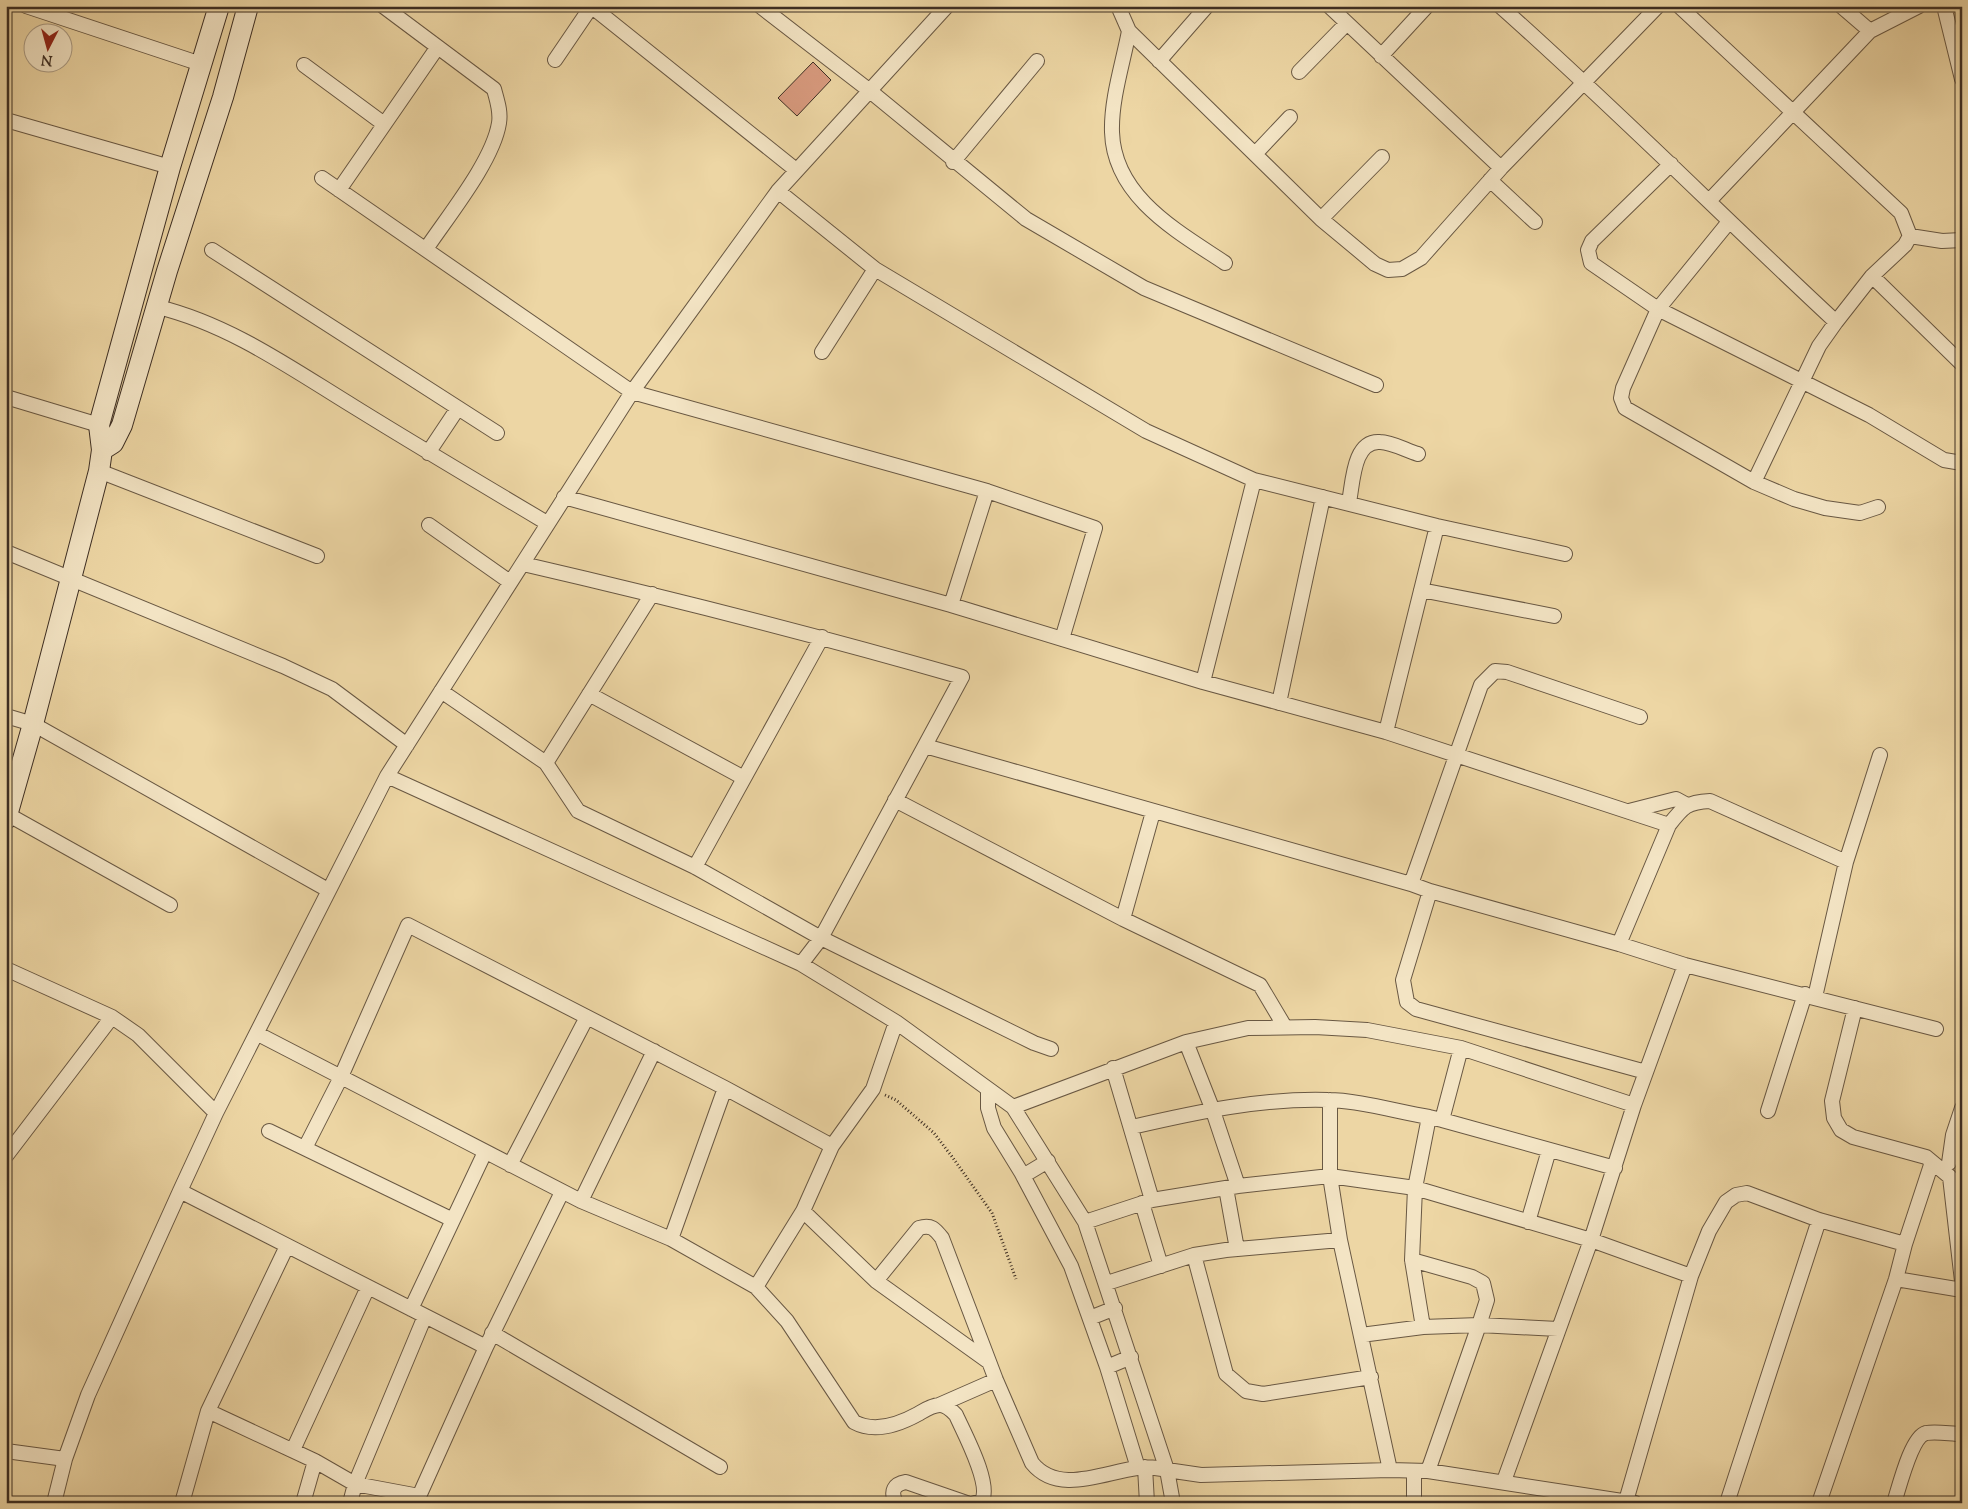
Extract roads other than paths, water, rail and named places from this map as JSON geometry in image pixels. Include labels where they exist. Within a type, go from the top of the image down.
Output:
[{"type":"street","points":[[26,6],[201,64]]},
{"type":"street","points":[[170,905],[7,817],[12,776],[33,724],[99,471],[102,450],[99,425],[170,167],[219,6]]},
{"type":"street","points":[[102,450],[113,443],[122,425],[167,271],[221,106],[248,6]]},
{"type":"street","points":[[383,6],[494,89],[499,106],[500,121],[489,154],[426,250]]},
{"type":"street","points":[[555,60],[591,6],[796,170]]},
{"type":"street","points":[[760,6],[870,91],[953,162],[1026,219],[1144,288],[1376,385]]},
{"type":"street","points":[[54,1503],[66,1459],[88,1395],[216,1113],[258,1034],[328,890],[387,776],[632,392],[778,191],[947,6]]},
{"type":"street","points":[[1118,6],[1129,30],[1255,154],[1321,218],[1375,264],[1388,270],[1402,269],[1420,258],[1501,168],[1658,6]]},
{"type":"street","points":[[1159,60],[1207,6]]},
{"type":"street","points":[[1329,6],[1501,168]]},
{"type":"street","points":[[1381,56],[1427,6]]},
{"type":"street","points":[[1500,6],[1586,82],[1709,201],[1728,223],[1836,322]]},
{"type":"street","points":[[1679,6],[1901,213],[1910,236]]},
{"type":"street","points":[[1841,6],[1870,31]]},
{"type":"street","points":[[1709,201],[1870,31],[1919,6]]},
{"type":"street","points":[[1944,6],[1962,79]]},
{"type":"street","points":[[1299,72],[1347,24]]},
{"type":"street","points":[[1129,30],[1116,95],[1112,131],[1114,151],[1121,170],[1137,195],[1159,219],[1225,263]]},
{"type":"street","points":[[339,190],[437,48]]},
{"type":"street","points":[[953,162],[1037,61]]},
{"type":"street","points":[[304,64],[384,124]]},
{"type":"street","points":[[1255,154],[1290,117]]},
{"type":"street","points":[[6,120],[170,167]]},
{"type":"street","points":[[1321,218],[1382,157]]},
{"type":"street","points":[[1671,164],[1592,241],[1588,250],[1591,263],[1658,309],[1869,415],[1944,460],[1962,463]]},
{"type":"street","points":[[322,178],[632,392],[987,491],[1095,528],[1062,639]]},
{"type":"street","points":[[1490,180],[1536,222]]},
{"type":"street","points":[[778,191],[875,269],[1146,431],[1254,480],[1349,502],[1437,526],[1565,554]]},
{"type":"street","points":[[1728,223],[1658,309],[1623,388],[1621,398],[1625,408],[1754,482],[1794,499],[1825,508],[1860,513],[1878,507]]},
{"type":"street","points":[[1910,236],[1942,242],[1962,240]]},
{"type":"street","points":[[1754,482],[1819,346],[1872,276],[1905,245],[1910,236]]},
{"type":"street","points":[[212,250],[497,433]]},
{"type":"street","points":[[822,352],[875,269]]},
{"type":"street","points":[[1872,276],[1962,364]]},
{"type":"street","points":[[158,306],[184,313],[250,343],[428,453],[547,523]]},
{"type":"street","points":[[6,398],[99,425]]},
{"type":"street","points":[[428,453],[458,408]]},
{"type":"street","points":[[1349,502],[1358,456],[1368,444],[1380,442],[1418,454]]},
{"type":"street","points":[[99,471],[317,556]]},
{"type":"street","points":[[1204,682],[1254,480]]},
{"type":"street","points":[[952,605],[987,491]]},
{"type":"street","points":[[564,497],[952,605],[1204,682],[1386,732],[1669,824]]},
{"type":"street","points":[[1279,703],[1323,497]]},
{"type":"street","points":[[429,524],[510,582]]},
{"type":"street","points":[[1386,732],[1437,526]]},
{"type":"street","points":[[6,552],[283,666],[332,689],[407,745]]},
{"type":"street","points":[[523,564],[822,637],[962,677],[821,938],[801,964]]},
{"type":"street","points":[[1421,590],[1554,616]]},
{"type":"street","points":[[546,763],[652,594]]},
{"type":"street","points":[[695,867],[822,637]]},
{"type":"street","points":[[1411,884],[1455,753],[1481,685],[1495,671],[1507,672],[1640,718]]},
{"type":"street","points":[[442,691],[546,763],[578,811],[695,867],[821,938],[1034,1043],[1051,1048]]},
{"type":"street","points":[[589,694],[744,778]]},
{"type":"street","points":[[6,716],[33,724],[328,890]]},
{"type":"street","points":[[925,746],[1411,884],[1430,892],[1619,944],[1685,965],[1936,1029]]},
{"type":"street","points":[[1768,1112],[1810,996],[1846,862],[1880,755]]},
{"type":"street","points":[[387,776],[801,964],[896,1022],[1013,1107],[1034,1169],[1071,1266],[1101,1314],[1118,1362],[1167,1470],[1173,1503]]},
{"type":"street","points":[[1629,811],[1676,799],[1687,805]]},
{"type":"street","points":[[895,800],[1123,919],[1260,985],[1285,1028]]},
{"type":"street","points":[[1619,944],[1669,824],[1692,802],[1710,801],[1846,862]]},
{"type":"street","points":[[1123,919],[1153,812]]},
{"type":"street","points":[[1430,892],[1403,980],[1407,1002],[1416,1009],[1644,1076]]},
{"type":"street","points":[[305,1148],[340,1079],[408,925],[726,1088],[832,1146]]},
{"type":"street","points":[[1504,1481],[1615,1168],[1635,1101],[1685,965]]},
{"type":"street","points":[[6,968],[112,1017],[138,1035],[216,1113]]},
{"type":"street","points":[[1855,1008],[1832,1101],[1834,1118],[1842,1130],[1853,1137],[1945,1162]]},
{"type":"street","points":[[6,1156],[112,1017]]},
{"type":"street","points":[[510,1165],[587,1017]]},
{"type":"street","points":[[756,1287],[803,1211],[832,1146],[873,1089],[896,1022]]},
{"type":"street","points":[[1013,1107],[1186,1042],[1248,1028],[1315,1027],[1366,1030],[1461,1048],[1635,1101]]},
{"type":"street","points":[[258,1034],[340,1079],[562,1192],[671,1239],[756,1287],[787,1321],[854,1422],[864,1427],[879,1429],[996,1380]]},
{"type":"street","points":[[1186,1042],[1212,1108],[1232,1187],[1237,1249]]},
{"type":"street","points":[[1423,1327],[1412,1260],[1415,1188],[1435,1119],[1461,1048]]},
{"type":"street","points":[[581,1201],[654,1052]]},
{"type":"street","points":[[1113,1068],[1132,1127],[1161,1266]]},
{"type":"street","points":[[671,1239],[726,1088]]},
{"type":"street","points":[[988,1089],[990,1119],[1034,1169],[1085,1222],[1107,1283],[1101,1314],[1118,1362],[1147,1503]]},
{"type":"street","points":[[1132,1127],[1212,1108],[1269,1102],[1330,1100],[1435,1119],[1615,1168]]},
{"type":"street","points":[[1330,1100],[1330,1176],[1340,1240],[1390,1470]]},
{"type":"street","points":[[1819,1503],[1896,1279],[1905,1244],[1945,1162],[1962,1108]]},
{"type":"street","points":[[269,1131],[453,1220]]},
{"type":"street","points":[[1528,1222],[1549,1150]]},
{"type":"street","points":[[411,1309],[485,1152]]},
{"type":"street","points":[[1945,1162],[1950,1177],[1959,1224],[1962,1280]]},
{"type":"street","points":[[1085,1222],[1147,1202],[1232,1187],[1330,1176],[1415,1188],[1590,1240],[1691,1276]]},
{"type":"street","points":[[180,1192],[486,1347]]},
{"type":"street","points":[[208,1412],[294,1450],[355,1484],[418,1499],[492,1333],[562,1192]]},
{"type":"street","points":[[876,1282],[919,1228],[927,1226],[934,1228],[942,1238],[996,1380],[1032,1463],[1040,1473],[1050,1478],[1069,1481],[1141,1468],[1201,1475],[1390,1470],[1421,1471],[1504,1481],[1587,1499],[1631,1502],[1691,1276],[1709,1231],[1726,1202],[1736,1195],[1747,1193],[1819,1220],[1905,1244]]},
{"type":"street","points":[[803,1211],[876,1282],[989,1362]]},
{"type":"street","points":[[1727,1503],[1819,1220]]},
{"type":"street","points":[[1107,1283],[1194,1255],[1237,1249],[1340,1240]]},
{"type":"street","points":[[182,1503],[208,1412],[287,1246]]},
{"type":"street","points":[[1194,1255],[1226,1374],[1246,1391],[1263,1394],[1371,1377]]},
{"type":"street","points":[[1412,1260],[1472,1277],[1482,1283],[1487,1300],[1479,1325],[1421,1471],[1414,1503]]},
{"type":"street","points":[[1896,1279],[1962,1290]]},
{"type":"street","points":[[294,1450],[368,1287]]},
{"type":"street","points":[[350,1503],[355,1484],[425,1316]]},
{"type":"street","points":[[1361,1335],[1423,1327],[1479,1325],[1558,1329]]},
{"type":"street","points":[[492,1333],[720,1467]]},
{"type":"street","points":[[939,1405],[951,1409],[956,1416],[983,1479],[984,1497],[981,1502],[975,1503]]},
{"type":"street","points":[[1894,1503],[1906,1466],[1921,1436],[1928,1433],[1962,1434]]},
{"type":"street","points":[[6,1451],[66,1459]]},
{"type":"street","points":[[303,1503],[316,1461]]},
{"type":"street","points":[[896,1503],[892,1495],[894,1488],[898,1483],[906,1482],[967,1503]]}]
